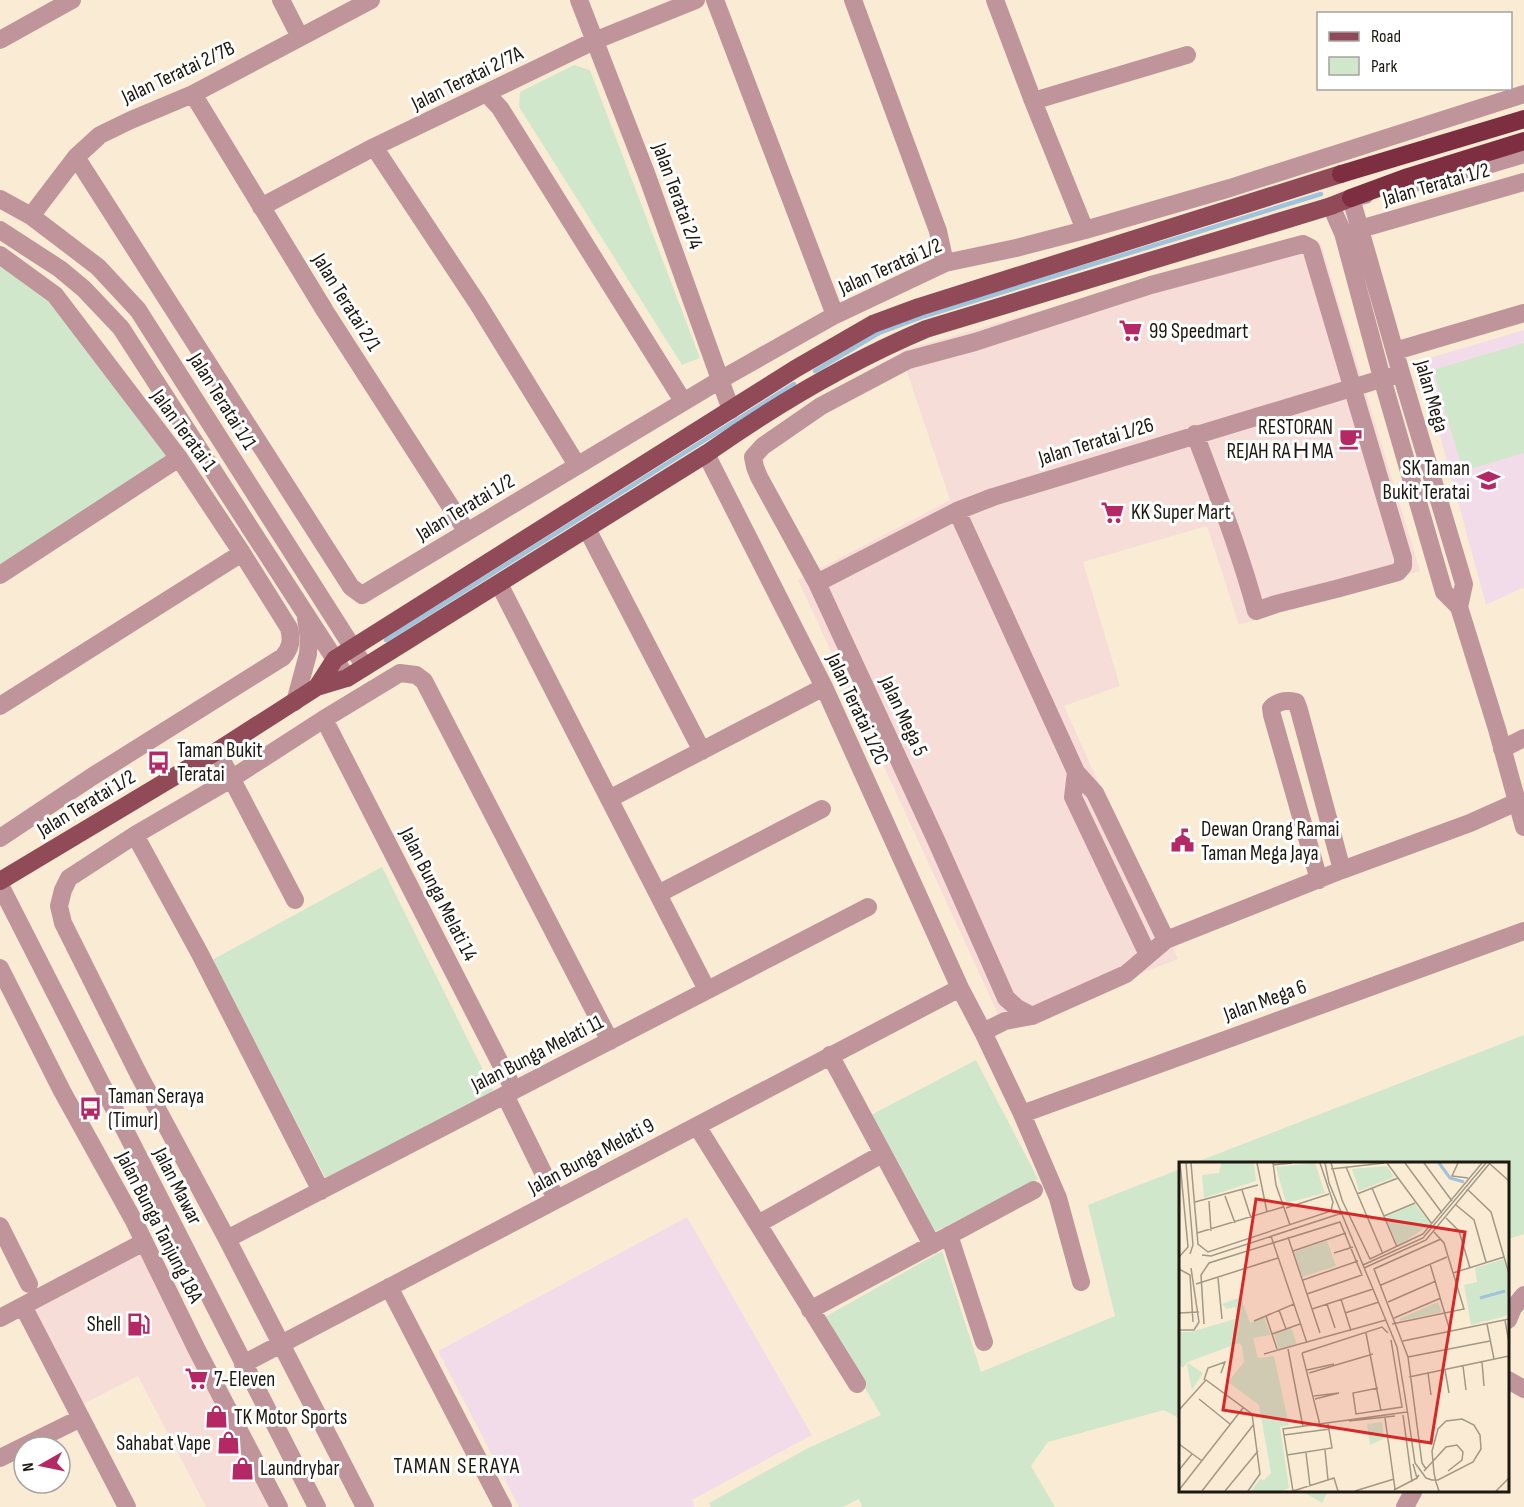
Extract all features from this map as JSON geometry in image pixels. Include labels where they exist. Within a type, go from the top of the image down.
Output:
[{"type":"highway","points":[[1341,174],[1524,119]]},
{"type":"highway","points":[[1351,198],[1408,177],[1524,141]]},
{"type":"main road","name":"Jalan Teratai 1/2","points":[[317,687],[335,659],[795,369],[873,324],[919,307],[1341,174]]},
{"type":"main road","name":"Jalan Teratai 1/2","points":[[0,883],[217,751],[317,687],[347,678],[706,454],[739,430],[883,347],[926,329],[1351,198]]},
{"type":"street","points":[[0,40],[72,0]]},
{"type":"street","points":[[281,0],[300,37]]},
{"type":"street","name":"Jalan Teratai 2/7B","points":[[31,216],[76,157],[100,135],[193,94],[371,0]]},
{"type":"street","name":"Jalan Teratai 2/4","points":[[579,0],[646,173],[731,410]]},
{"type":"street","name":"Jalan Teratai 2/7A","points":[[261,207],[374,147],[594,41],[696,0]]},
{"type":"street","points":[[715,0],[835,315]]},
{"type":"street","points":[[853,0],[938,231],[945,263]]},
{"type":"street","points":[[995,0],[1085,230]]},
{"type":"street","points":[[1033,101],[1187,55]]},
{"type":"street","points":[[487,93],[500,108],[683,401]]},
{"type":"street","name":"Jalan Teratai 2/1","points":[[193,94],[325,311],[467,532]]},
{"type":"street","name":"Jalan Teratai 1/2","points":[[362,595],[683,401],[835,315],[945,263],[1017,248],[1230,188],[1524,94]]},
{"type":"street","points":[[374,147],[478,304],[577,465]]},
{"type":"street","points":[[1351,198],[1478,168],[1524,154]]},
{"type":"street","name":"Jalan Teratai 1/1","points":[[76,157],[351,587],[362,595]]},
{"type":"street","name":"Jalan Teratai 1/2","points":[[1360,229],[1524,182]]},
{"type":"street","name":"Jalan Mega","points":[[1351,198],[1464,584],[1459,607]]},
{"type":"street","name":"Jalan Teratai 1/1","points":[[0,199],[31,216],[98,267],[138,310],[365,667]]},
{"type":"street","name":"Jalan Mega","points":[[1331,206],[1343,233],[1444,592],[1459,607],[1524,827]]},
{"type":"street","points":[[0,230],[60,269],[84,289],[121,328],[347,678]]},
{"type":"street","points":[[795,369],[821,406],[908,360],[975,342],[1151,285],[1303,244],[1311,248],[1404,558],[1403,566],[1398,572],[1256,611],[1195,434]]},
{"type":"street","name":"Jalan Teratai 1","points":[[0,255],[55,295],[179,458],[289,628],[292,639],[283,657]]},
{"type":"street","points":[[1395,351],[1524,313]]},
{"type":"street","name":"Jalan Teratai 1/26","points":[[817,583],[957,511],[993,496],[1401,373]]},
{"type":"street","name":"Jalan Mega 5","points":[[821,406],[763,446],[753,457],[755,467],[817,583],[931,830],[1006,998],[1005,1021]]},
{"type":"street","name":"Jalan Teratai 1/2C","points":[[706,454],[824,687],[960,988]]},
{"type":"street","points":[[0,575],[179,458]]},
{"type":"street","points":[[957,511],[1076,772],[1095,793],[1166,940]]},
{"type":"street","points":[[586,529],[702,751]]},
{"type":"street","points":[[0,706],[242,553]]},
{"type":"street","points":[[499,584],[707,990]]},
{"type":"street","points":[[295,702],[308,654],[309,638],[304,611]]},
{"type":"street","name":"Jalan Teratai 1/2","points":[[0,838],[93,776],[283,657]]},
{"type":"street","points":[[365,1507],[227,1239],[139,1075],[63,923],[59,906],[69,878],[135,835],[231,779],[400,673],[416,675],[424,681],[610,1041]]},
{"type":"street","points":[[609,799],[824,687]]},
{"type":"street","points":[[1319,880],[1272,715],[1271,708],[1276,703],[1289,700],[1296,702],[1342,870]]},
{"type":"street","name":"Jalan Bunga Melati 14","points":[[324,719],[510,1093],[556,1199]]},
{"type":"street","points":[[1502,749],[1524,738]]},
{"type":"street","points":[[217,751],[295,900]]},
{"type":"street","points":[[1076,772],[1073,797],[1148,955]]},
{"type":"street","points":[[983,1032],[1005,1021],[1032,1016],[1126,974],[1166,940],[1342,870],[1470,823],[1517,802]]},
{"type":"street","points":[[658,894],[822,809]]},
{"type":"street","points":[[135,835],[199,952],[321,1191]]},
{"type":"street","name":"Jalan Mawar","points":[[0,883],[317,1507]]},
{"type":"street","name":"Jalan Bunga Melati 11","points":[[227,1239],[868,907]]},
{"type":"street","name":"Jalan Mega 6","points":[[1023,1114],[1524,930]]},
{"type":"street","name":"Jalan Bunga Tanjung 18A","points":[[0,968],[62,1091],[134,1221],[197,1350],[279,1507]]},
{"type":"street","points":[[960,988],[1023,1114],[1058,1198],[1081,1282]]},
{"type":"street","name":"Jalan Bunga Melati 9","points":[[243,1364],[960,988]]},
{"type":"street","points":[[1006,998],[1017,1008],[1032,1016]]},
{"type":"street","points":[[830,1056],[932,1245]]},
{"type":"street","points":[[697,1126],[857,1384]]},
{"type":"street","points":[[758,1224],[882,1154]]},
{"type":"street","points":[[810,1310],[1035,1190]]},
{"type":"street","points":[[134,1221],[163,1206]]},
{"type":"street","points":[[0,1226],[29,1284]]},
{"type":"street","points":[[949,1235],[984,1342]]},
{"type":"street","points":[[0,1318],[144,1242]]},
{"type":"street","points":[[389,1287],[503,1507]]},
{"type":"street","points":[[1509,1318],[1513,1308],[1524,1295]]},
{"type":"street","points":[[23,1306],[127,1507]]},
{"type":"street","points":[[1509,1381],[1524,1389]]},
{"type":"street","points":[[0,1458],[81,1419]]},
{"type":"street","points":[[1405,1507],[1413,1492]]},
{"type":"shaded area","points":[[1306,235],[1321,244],[1420,571],[1239,625],[1207,526],[1083,562],[1120,686],[1064,706],[1178,959],[1004,1027],[798,580],[950,500],[900,351]]},
{"type":"shaded area","name":"SK Taman Bukit Teratai","points":[[1524,330],[1524,587],[1486,605],[1423,373],[1426,359]]},
{"type":"shaded area","points":[[687,1217],[812,1435],[692,1500],[695,1507],[519,1507],[438,1351]]},
{"type":"shaded area","points":[[141,1250],[273,1507],[206,1507],[138,1376],[81,1405],[31,1310]]},
{"type":"green space","points":[[574,65],[590,70],[700,358],[682,365],[519,107],[520,92]]},
{"type":"green space","points":[[0,263],[51,300],[169,457],[0,567]]},
{"type":"green space","points":[[1524,343],[1524,453],[1463,471],[1433,370]]},
{"type":"green space","points":[[382,867],[497,1098],[327,1181],[212,960]]},
{"type":"green space","points":[[1524,1035],[1524,1234],[1509,1239],[1509,1162],[1197,1162]]},
{"type":"green space","points":[[976,1060],[1038,1179],[933,1233],[871,1115]]},
{"type":"green space","points":[[1179,1169],[1179,1418],[1164,1410],[1048,1442],[1031,1466],[1055,1507],[862,1507],[859,1499],[843,1507],[711,1507],[709,1503],[808,1448],[881,1415],[823,1318],[942,1251],[981,1372],[1115,1316],[1088,1205]]},
{"type":"green space","points":[[1304,1492],[1328,1492],[1322,1503]]},
{"type":"waterway","points":[[815,371],[879,333],[925,316],[1321,194]]},
{"type":"waterway","points":[[386,640],[794,384]]},
{"type":"place","name":"99 Speedmart","points":[[1131,331]]},
{"type":"place","name":"RESTORAN REJAH RAＨMA","points":[[1351,439]]},
{"type":"place","name":"SK Taman Bukit Teratai","points":[[1488,480]]},
{"type":"place","name":"KK Super Mart","points":[[1113,512]]},
{"type":"place","name":"Taman Bukit Teratai","points":[[159,762]]},
{"type":"place","name":"Dewan Orang Ramai Taman Mega Jaya","points":[[1183,841]]},
{"type":"place","name":"Taman Seraya (Timur)","points":[[90,1108]]},
{"type":"place","name":"Shell","points":[[139,1324]]},
{"type":"place","name":"7-Eleven","points":[[196,1379]]},
{"type":"place","name":"TK Motor Sports","points":[[216,1417]]},
{"type":"place","name":"Sahabat Vape","points":[[229,1443]]},
{"type":"place","name":"Laundrybar","points":[[242,1468]]},
{"type":"district","name":"TAMAN SERAYA","points":[[457,1465]]}]
